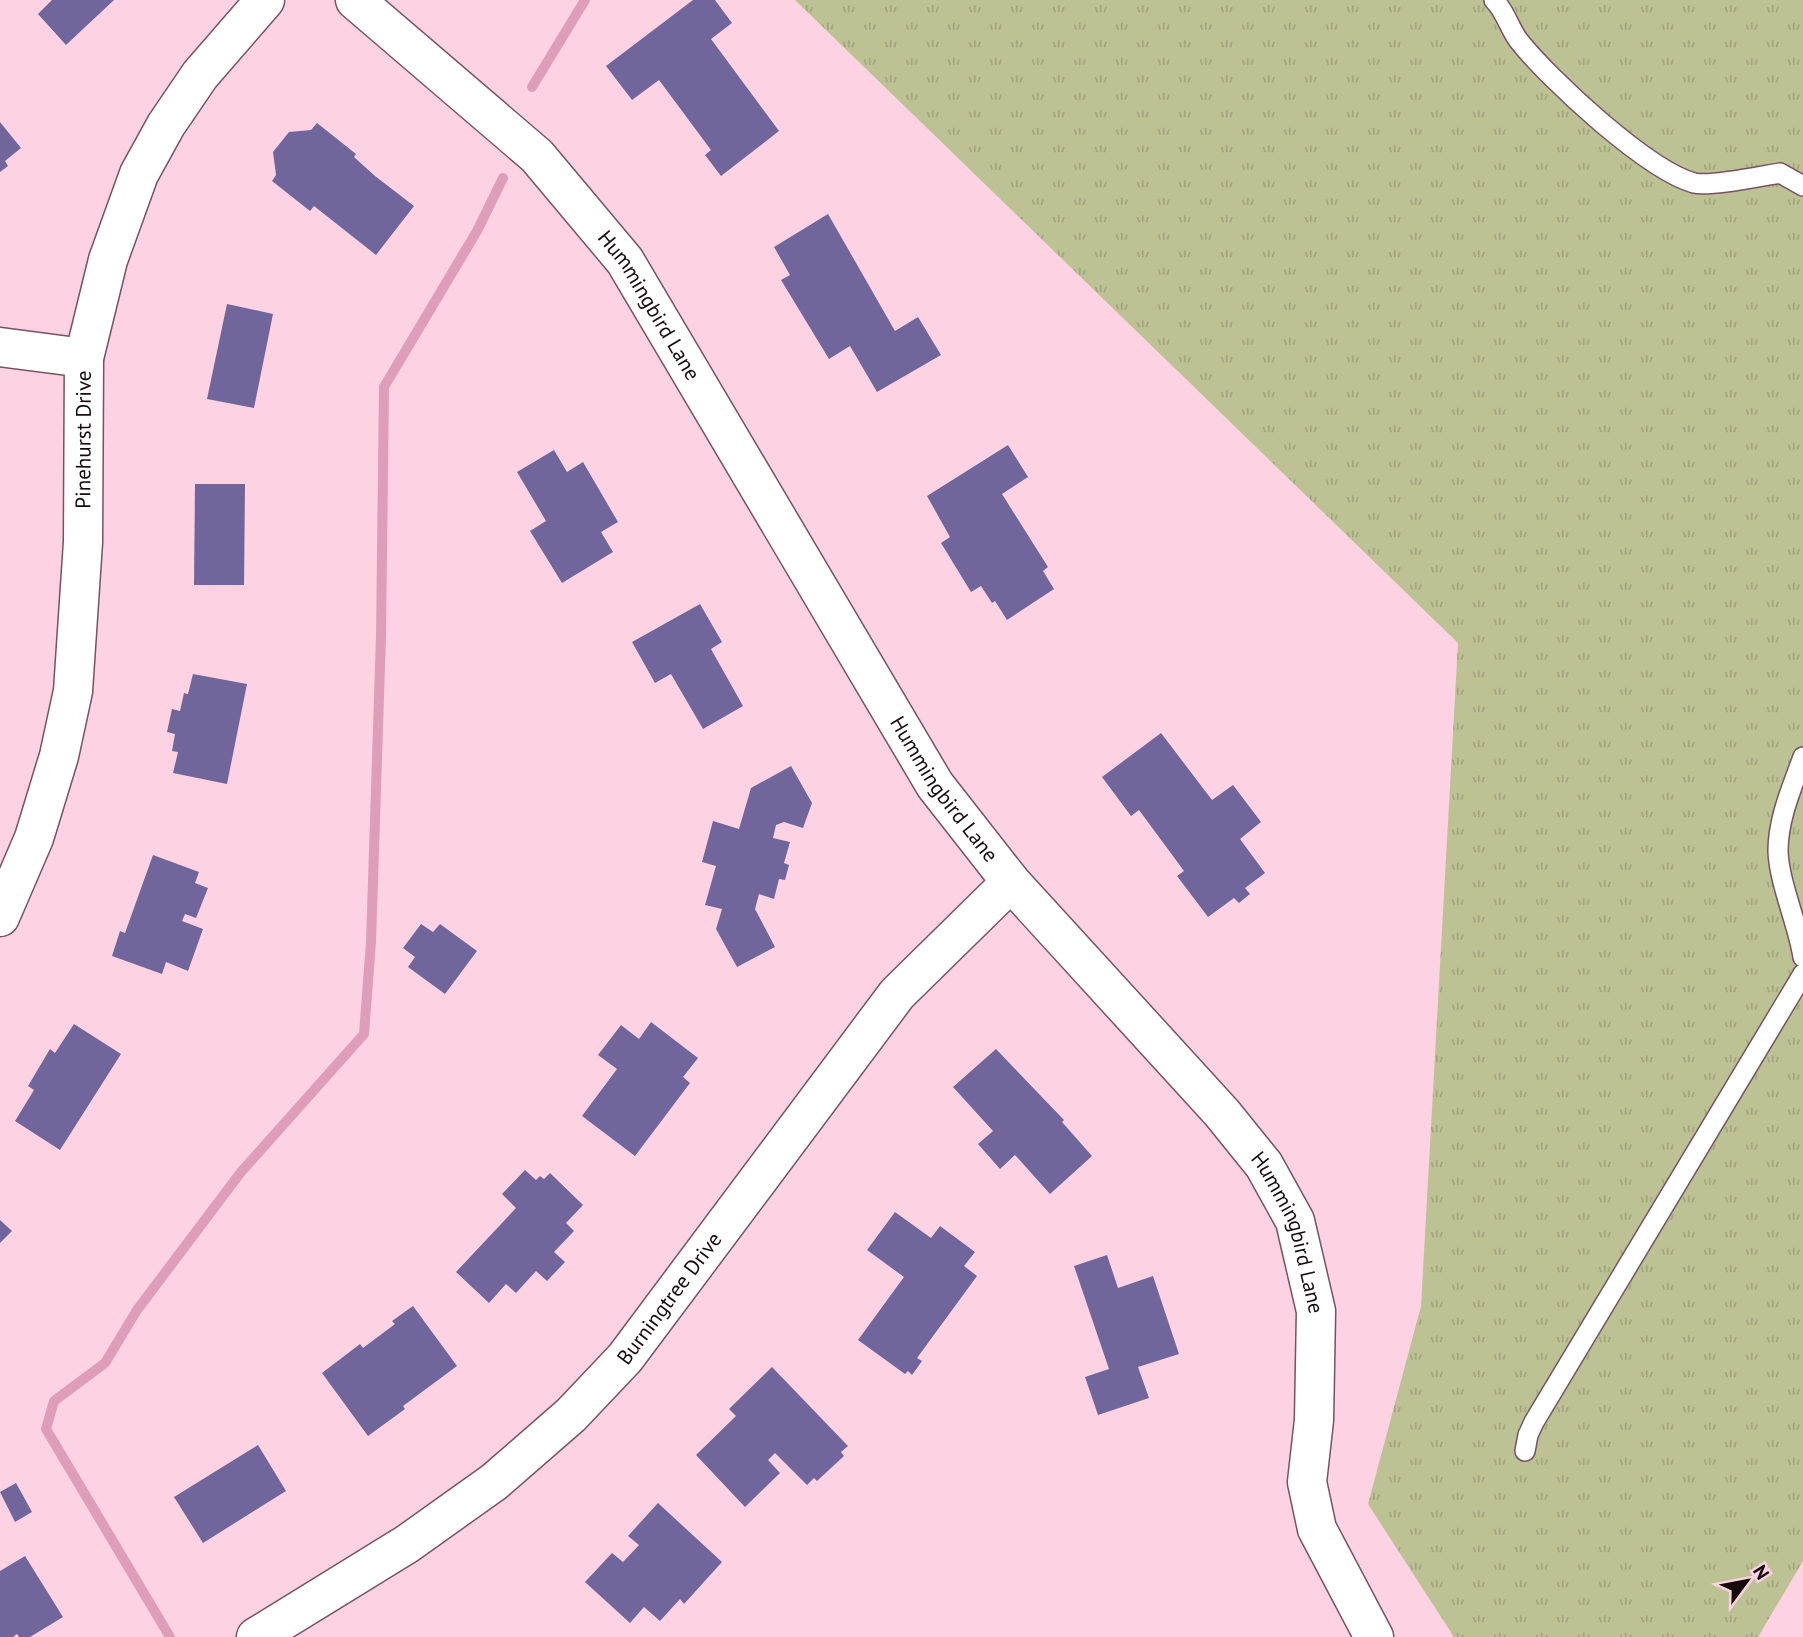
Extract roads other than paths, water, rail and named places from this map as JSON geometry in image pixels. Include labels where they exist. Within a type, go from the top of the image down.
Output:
[{"type":"street","name":"Pinehurst Drive","points":[[0,917],[34,838],[60,757],[73,691],[83,542],[85,359],[108,260],[139,174],[166,125],[200,75],[265,0]]},
{"type":"street","name":"Hummingbird Lane","points":[[355,0],[537,156],[625,261],[935,785],[1011,882],[1222,1112],[1264,1165],[1295,1221],[1316,1311],[1314,1420],[1307,1482],[1317,1529],[1374,1637]]},
{"type":"street","points":[[0,347],[85,359]]},
{"type":"street","name":"Burningtree Drive","points":[[256,1637],[407,1544],[494,1482],[570,1415],[625,1358],[897,994],[1011,882]]},
{"type":"lane","points":[[1494,0],[1503,9],[1517,39],[1562,87],[1649,160],[1695,183],[1740,180],[1780,173],[1803,186]]},
{"type":"lane","points":[[1803,757],[1785,806],[1778,852],[1803,957]]},
{"type":"lane","points":[[1525,1451],[1534,1422],[1803,974]]},
{"type":"waterway","points":[[532,87],[585,0]]},
{"type":"waterway","points":[[170,1637],[46,1429],[54,1401],[105,1363],[137,1310],[241,1172],[364,1034],[371,942],[381,636],[384,387],[477,231],[503,178]]}]
